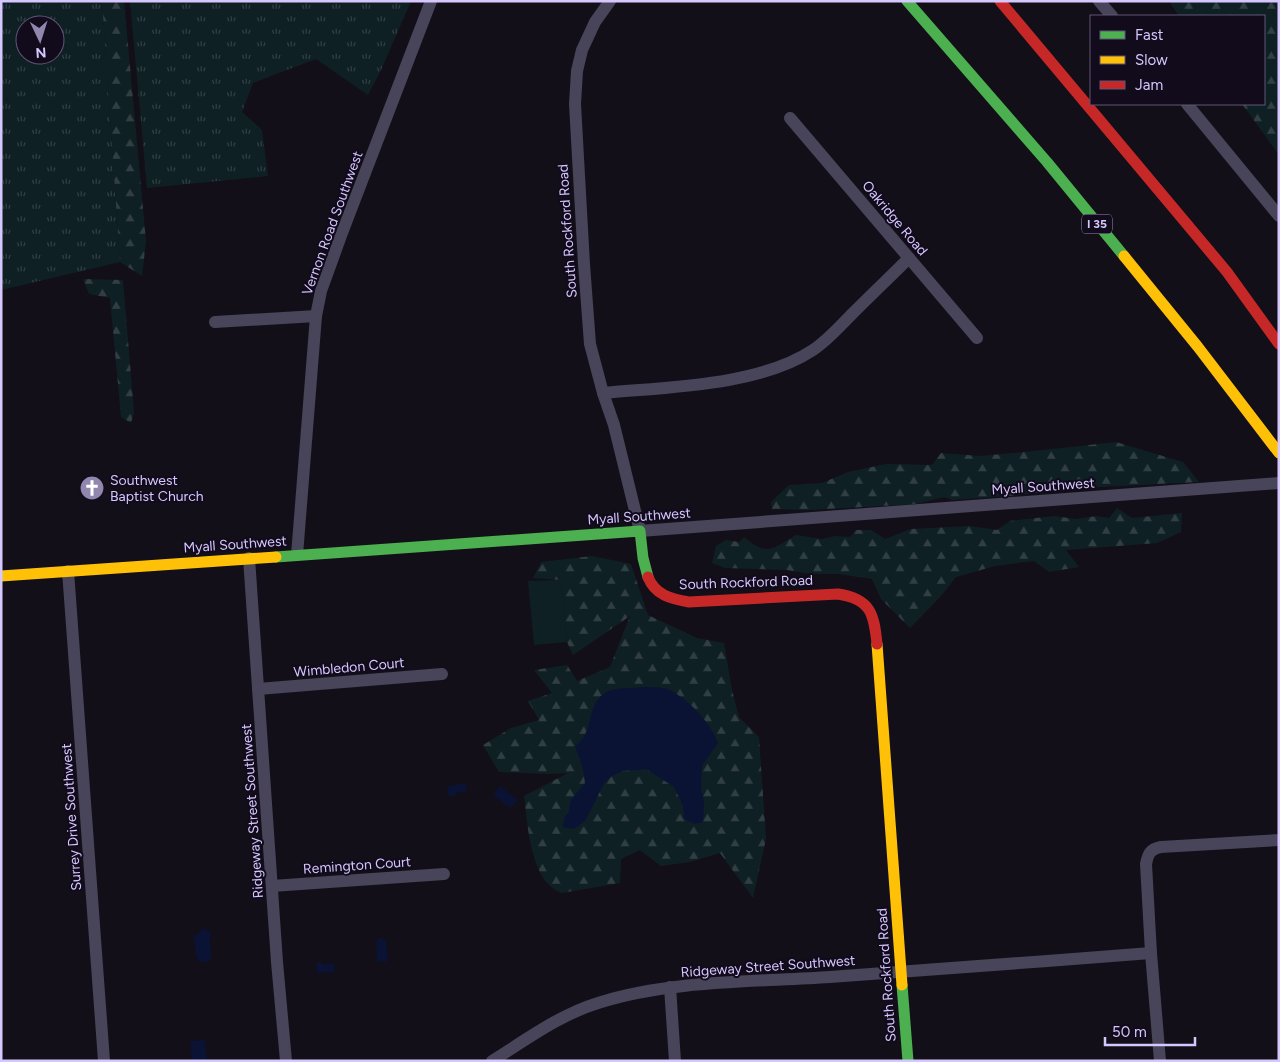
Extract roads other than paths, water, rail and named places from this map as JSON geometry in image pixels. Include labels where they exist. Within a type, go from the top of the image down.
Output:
[{"type":"main road","name":"I 35","points":[[907,1],[1047,162],[1198,347],[1279,453]]},
{"type":"main road","points":[[1000,1],[1227,272],[1279,344]]},
{"type":"main road","name":"Myall Southwest","points":[[1,576],[640,531]]},
{"type":"main road","name":"South Rockford Road","points":[[640,531],[644,561],[650,582],[655,590],[668,599],[689,602],[838,594],[849,595],[863,602],[873,614],[908,1061]]},
{"type":"street","name":"Vernon Road Southwest","points":[[297,555],[316,316],[321,292],[432,1]]},
{"type":"street","name":"South Rockford Road","points":[[610,1],[595,22],[582,50],[577,71],[575,104],[590,344],[614,425],[640,531]]},
{"type":"street","points":[[1099,1],[1111,15]]},
{"type":"street","points":[[1188,105],[1279,216]]},
{"type":"street","name":"Oakridge Road","points":[[790,118],[977,338]]},
{"type":"street","points":[[603,393],[725,381],[785,363],[812,350],[832,335],[909,258]]},
{"type":"street","points":[[215,322],[316,316]]},
{"type":"street","name":"Myall Southwest","points":[[640,531],[1279,483]]},
{"type":"street","name":"Ridgeway Street Southwest","points":[[249,558],[286,1061]]},
{"type":"street","name":"Surrey Drive Southwest","points":[[68,571],[104,1061]]},
{"type":"street","name":"Wimbledon Court","points":[[258,689],[442,674]]},
{"type":"street","points":[[1160,1061],[1151,953],[1146,864],[1148,854],[1151,850],[1161,847],[1279,840]]},
{"type":"street","name":"Remington Court","points":[[272,886],[444,874]]},
{"type":"street","name":"Ridgeway Street Southwest","points":[[492,1061],[557,1020],[581,1009],[620,996],[670,988],[901,973],[1151,953]]},
{"type":"street","points":[[670,988],[674,1061]]},
{"type":"water","points":[[623,688],[665,688],[682,698],[697,711],[715,735],[718,743],[702,766],[703,822],[695,824],[684,819],[683,806],[674,787],[646,769],[623,771],[612,776],[605,782],[585,821],[574,829],[563,827],[564,818],[569,812],[571,800],[585,783],[583,769],[575,746],[586,733],[596,702],[609,691]]},
{"type":"water","points":[[462,783],[466,784],[467,790],[463,793],[458,792],[453,797],[448,795],[447,787]]},
{"type":"water","points":[[500,786],[518,800],[510,808],[493,795]]},
{"type":"water","points":[[203,929],[211,931],[211,957],[206,962],[200,962],[196,957],[194,936]]},
{"type":"water","points":[[378,938],[386,941],[388,961],[377,962],[376,943]]},
{"type":"water","points":[[318,962],[323,964],[334,963],[335,972],[317,973],[316,964]]},
{"type":"water","points":[[205,1040],[207,1061],[192,1061],[190,1041]]},
{"type":"place","name":"Southwest Baptist Church","points":[[92,488]]}]
